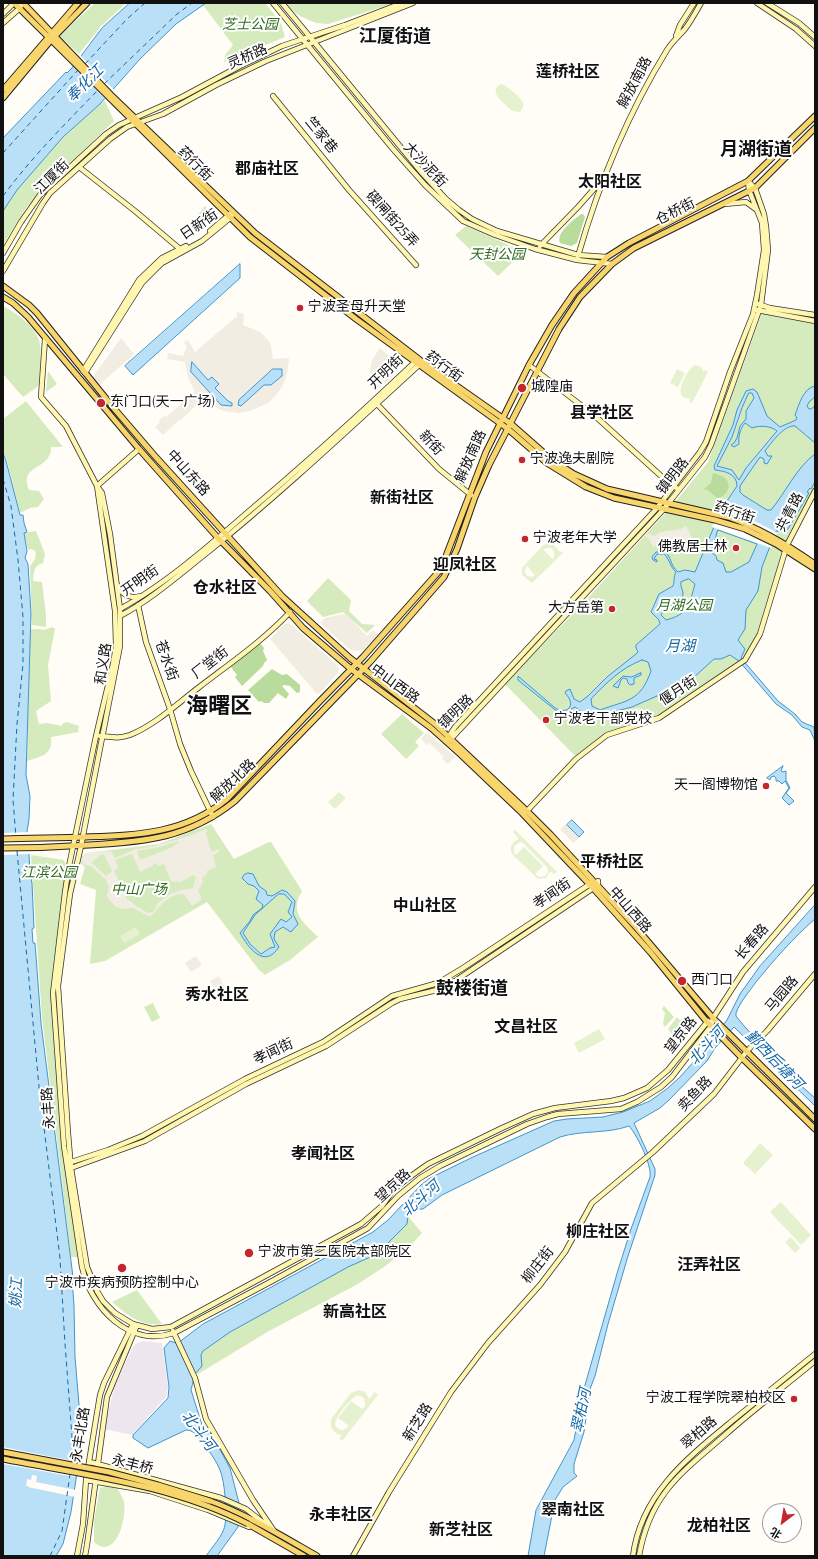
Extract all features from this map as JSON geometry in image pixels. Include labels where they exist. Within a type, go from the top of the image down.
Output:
[{"type":"main road","points":[[3,14],[14,3],[22,5],[72,58]]},
{"type":"main road","points":[[3,98],[78,3]]},
{"type":"main road","points":[[3,90],[51,36],[87,3]]},
{"type":"main road","name":"大沙泥街","points":[[273,3],[425,185],[463,221],[494,235],[535,249],[612,264]]},
{"type":"main road","name":"大沙泥街","points":[[282,3],[422,173],[446,199],[472,219],[498,231],[578,257],[608,257]]},
{"type":"main road","name":"灵桥路","points":[[133,119],[182,98],[240,66],[282,46],[345,25],[402,3]]},
{"type":"main road","name":"灵桥路","points":[[138,123],[163,114],[244,71],[413,3]]},
{"type":"main road","points":[[675,39],[680,25],[694,3]]},
{"type":"main road","name":"解放南路","points":[[578,257],[602,180],[635,108],[664,54],[685,28],[701,3]]},
{"type":"main road","points":[[757,3],[796,29],[815,46]]},
{"type":"main road","points":[[767,3],[799,23],[815,36]]},
{"type":"main road","points":[[3,23],[22,5]]},
{"type":"main road","points":[[51,36],[62,43],[72,58]]},
{"type":"main road","name":"药行街","points":[[72,58],[133,119],[264,240],[418,362]]},
{"type":"main road","name":"竺家巷","points":[[273,96],[349,190]]},
{"type":"main road","points":[[748,181],[815,116]]},
{"type":"main road","name":"江厦街","points":[[3,253],[21,222],[40,195],[106,134],[119,125],[133,119]]},
{"type":"main road","name":"药行街","points":[[138,123],[229,217],[264,249],[418,362],[509,426],[552,460],[574,474],[598,486],[701,514]]},
{"type":"main road","name":"江厦街","points":[[3,271],[42,203],[54,190],[118,132],[138,123]]},
{"type":"main road","points":[[752,189],[815,128]]},
{"type":"main road","points":[[79,167],[180,249]]},
{"type":"main road","name":"解放南路","points":[[535,249],[578,207],[602,180]]},
{"type":"main road","name":"镇明路","points":[[448,739],[663,510],[705,457],[711,445],[761,305],[768,250],[764,214],[748,181]]},
{"type":"main road","name":"仓桥街","points":[[608,257],[630,243],[748,181]]},
{"type":"main road","name":"镇明路","points":[[448,739],[657,508],[706,442],[754,309],[764,250],[762,223],[752,189]]},
{"type":"main road","name":"仓桥街","points":[[612,264],[634,248],[752,189]]},
{"type":"main road","name":"碶闸街25弄","points":[[349,190],[416,265]]},
{"type":"main road","points":[[720,204],[746,202],[758,211]]},
{"type":"main road","name":"日新街","points":[[84,372],[142,283],[153,270],[170,257],[202,241],[233,212]]},
{"type":"main road","name":"日新街","points":[[84,372],[139,280],[160,260],[200,239],[229,217]]},
{"type":"main road","name":"解放南路","points":[[357,664],[441,569],[468,494],[486,452],[529,365],[552,325],[574,293],[608,257]]},
{"type":"main road","name":"解放南路","points":[[363,669],[444,577],[475,497],[536,371],[559,329],[580,297],[612,264]]},
{"type":"main road","name":"中山东路","points":[[3,286],[29,305],[149,450],[282,596],[363,669]]},
{"type":"main road","name":"中山东路","points":[[3,297],[23,312],[138,449],[219,540],[290,612],[303,628],[358,674]]},
{"type":"main road","points":[[755,302],[770,308],[815,315]]},
{"type":"main road","points":[[754,309],[815,321]]},
{"type":"main road","name":"和义路","points":[[45,339],[41,397],[66,426],[102,493],[106,508],[120,609],[120,646],[117,665],[81,846]]},
{"type":"main road","name":"开明街","points":[[120,609],[145,594],[226,535],[330,447],[418,362]]},
{"type":"main road","points":[[529,365],[596,416],[660,475],[680,490]]},
{"type":"main road","name":"新街","points":[[376,402],[439,469],[468,494],[475,497]]},
{"type":"main road","name":"药行街","points":[[509,426],[547,463],[586,487],[614,498],[663,510],[728,517],[745,523],[815,564]]},
{"type":"main road","points":[[97,486],[138,449]]},
{"type":"main road","name":"和义路","points":[[74,846],[116,646],[114,602],[97,486]]},
{"type":"main road","name":"共青路","points":[[786,547],[815,491]]},
{"type":"main road","name":"开明街","points":[[120,616],[138,606],[219,540]]},
{"type":"main road","name":"药行街","points":[[786,547],[815,570]]},
{"type":"main road","name":"偃月街","points":[[527,811],[557,777],[576,759],[607,735],[659,718],[740,665],[745,660],[760,634],[786,547]]},
{"type":"main road","points":[[117,584],[122,593],[129,596],[135,597],[145,594]]},
{"type":"main road","name":"苍水街","points":[[136,600],[146,642],[188,764],[212,817]]},
{"type":"main road","name":"厂堂街","points":[[96,736],[119,738],[131,734],[170,709],[265,636],[290,612]]},
{"type":"main road","name":"解放北路","points":[[3,839],[117,836],[154,833],[185,824],[210,812],[227,799],[246,781],[320,701],[357,664]]},
{"type":"main road","name":"解放北路","points":[[3,848],[81,846],[156,839],[188,829],[223,811],[245,792],[363,669]]},
{"type":"main road","name":"中山西路","points":[[363,669],[420,712],[594,884],[634,925],[713,1018],[748,1050],[815,1119]]},
{"type":"main road","name":"中山西路","points":[[358,674],[448,739],[527,811],[594,884],[707,1022],[815,1129]]},
{"type":"main road","name":"永丰路","points":[[74,846],[65,892],[53,993],[64,1146],[85,1278],[92,1294],[104,1311],[116,1322],[135,1334],[148,1336]]},
{"type":"main road","name":"永丰路","points":[[81,846],[70,894],[58,986],[71,1168],[87,1267],[90,1277],[97,1291],[108,1306],[123,1319],[145,1328]]},
{"type":"main road","name":"孝闻街","points":[[71,1162],[108,1150],[142,1136],[245,1078],[323,1042],[392,996],[438,983],[594,884]]},
{"type":"main road","name":"孝闻街","points":[[71,1168],[145,1142],[246,1084],[326,1046],[392,1003],[400,999],[437,990],[455,980],[594,884]]},
{"type":"main road","name":"长春路","points":[[713,1018],[743,972],[815,887]]},
{"type":"main road","name":"马园路","points":[[748,1050],[767,1031],[815,974]]},
{"type":"main road","name":"望京路","points":[[145,1328],[159,1329],[171,1327],[361,1224],[382,1206],[394,1189],[410,1176],[428,1164],[502,1128],[534,1114],[555,1108],[612,1102],[647,1088],[668,1070],[707,1022],[713,1018]]},
{"type":"main road","name":"望京路","points":[[148,1336],[165,1336],[174,1333],[268,1284],[368,1228],[398,1196],[420,1178],[440,1166],[527,1124],[558,1114],[621,1109],[637,1102],[672,1077],[713,1028],[713,1018]]},
{"type":"main road","name":"卖鱼路","points":[[639,1164],[714,1094],[748,1050]]},
{"type":"main road","name":"柳庄街","points":[[517,1309],[540,1285],[565,1252],[592,1203],[639,1164]]},
{"type":"main road","name":"新芝路","points":[[353,1556],[389,1492],[451,1392],[517,1309]]},
{"type":"main road","name":"永丰北路","points":[[77,1556],[83,1524],[86,1480],[100,1395],[104,1383],[129,1331],[135,1325]]},
{"type":"main road","name":"永丰北路","points":[[85,1556],[106,1397],[135,1334],[135,1325]]},
{"type":"main road","points":[[171,1327],[195,1378],[206,1419],[253,1500],[274,1532]]},
{"type":"main road","name":"翠柏路","points":[[633,1556],[634,1546],[642,1520],[666,1481],[681,1465],[718,1433],[815,1354]]},
{"type":"main road","name":"翠柏路","points":[[639,1556],[648,1522],[664,1493],[676,1477],[739,1422],[815,1361]]},
{"type":"main road","name":"永丰桥","points":[[3,1452],[109,1472],[158,1485],[231,1509],[249,1521]]},
{"type":"main road","name":"永丰桥","points":[[3,1459],[111,1479],[168,1493],[249,1521]]},
{"type":"main road","points":[[90,1462],[222,1498],[254,1514],[274,1532]]},
{"type":"main road","points":[[86,1480],[150,1491],[222,1515],[258,1530],[304,1556]]},
{"type":"main road","points":[[249,1521],[274,1532],[317,1556]]},
{"type":"main road","points":[[249,1521],[258,1530]]},
{"type":"shaded area","points":[[237,312],[244,314],[243,325],[260,332],[269,341],[273,359],[289,358],[287,375],[283,385],[268,403],[250,411],[239,413],[223,411],[202,399],[163,435],[155,427],[160,422],[159,420],[164,416],[166,417],[195,392],[188,378],[185,362],[167,359],[168,353],[183,356],[187,347],[184,342],[188,340],[195,352],[237,316]],"holes":[[[192,362],[228,402],[230,403],[221,405]],[[273,369],[282,369],[282,376],[271,385],[264,385],[239,400]]]},
{"type":"shaded area","points":[[121,338],[134,354],[98,386],[92,378]]},
{"type":"shaded area","points":[[380,348],[392,359],[394,374],[380,388],[372,379],[370,370],[372,360]]},
{"type":"shaded area","points":[[686,526],[692,540],[689,547],[684,551],[675,551],[670,544],[666,543],[658,544],[653,547],[646,536],[648,533],[654,536],[660,532],[681,529]]},
{"type":"shaded area","points":[[343,614],[348,616],[367,636],[373,630],[378,635],[363,650],[357,651],[349,649],[320,623],[325,618]]},
{"type":"shaded area","points":[[289,623],[335,663],[339,669],[338,673],[320,693],[317,694],[271,640],[271,638],[285,624]]},
{"type":"shaded area","points":[[640,708],[643,713],[638,719],[624,725],[617,725],[615,723],[614,714],[628,712]]},
{"type":"shaded area","points":[[427,732],[455,757],[448,764],[442,759],[444,757],[429,743],[427,745],[421,739]]},
{"type":"shaded area","points":[[566,824],[579,838],[573,843],[560,829]]},
{"type":"shaded area","points":[[206,829],[208,831],[206,832],[206,835],[212,852],[219,849],[220,851],[213,855],[216,867],[207,871],[207,874],[202,878],[202,886],[199,887],[200,889],[198,890],[201,900],[192,906],[184,894],[179,894],[171,897],[163,903],[150,917],[133,908],[124,909],[116,907],[107,896],[109,887],[106,880],[91,866],[85,865],[80,861],[82,857],[90,852],[111,851],[115,858],[136,849],[155,846],[189,836]],"holes":[[[178,841],[178,843],[170,848],[143,859],[140,859],[137,851],[160,847]],[[102,854],[104,855],[112,871],[106,876],[92,863]],[[132,854],[140,872],[153,866],[153,864],[156,863],[158,866],[164,864],[171,881],[181,882],[193,875],[196,877],[193,888],[170,894],[158,903],[153,912],[148,913],[126,898],[128,888],[125,884],[119,881],[114,871],[119,868],[115,860]]]},
{"type":"shaded area","points":[[196,956],[202,965],[191,972],[185,963]]},
{"type":"shaded area","points":[[219,976],[225,987],[216,992],[210,981]]},
{"type":"shaded area","points":[[143,1341],[162,1343],[168,1387],[166,1397],[132,1435],[104,1429],[115,1385],[133,1347],[137,1343]]},
{"type":"green space","points":[[95,3],[126,3],[101,26],[79,54],[59,36]]},
{"type":"green space","name":"芝士公园","points":[[206,3],[265,3],[281,23],[285,37],[224,62],[225,55],[233,45],[203,5]]},
{"type":"green space","points":[[286,3],[395,3],[328,24],[316,23],[300,16],[291,10]]},
{"type":"green space","points":[[501,84],[513,92],[522,101],[523,105],[520,112],[512,111],[496,94],[497,87]]},
{"type":"green space","points":[[105,101],[114,121],[40,192],[26,208],[3,245],[3,211],[17,190],[63,137]]},
{"type":"green space","points":[[205,206],[213,216],[210,219],[212,222],[209,225],[197,216]]},
{"type":"green space","points":[[581,214],[585,217],[577,243],[571,246],[560,243],[560,235],[570,223]]},
{"type":"green space","name":"天封公园","points":[[466,226],[520,250],[521,254],[498,276],[455,235]]},
{"type":"green space","points":[[3,306],[29,324],[37,335],[40,344],[39,384],[23,397],[3,374]]},
{"type":"green space","name":"月湖公园","points":[[762,313],[815,323],[815,487],[788,536],[781,554],[769,601],[759,628],[748,653],[739,664],[658,718],[607,735],[576,757],[505,684],[586,600],[671,507],[708,462]]},
{"type":"green space","points":[[695,365],[701,367],[704,372],[705,370],[708,372],[692,403],[689,402],[690,399],[681,395],[681,387],[684,378]]},
{"type":"green space","points":[[677,369],[685,373],[678,387],[670,383]]},
{"type":"green space","points":[[48,371],[57,384],[46,392]]},
{"type":"green space","points":[[26,401],[63,447],[51,447],[50,454],[46,461],[33,470],[27,477],[29,490],[39,491],[44,499],[38,507],[30,508],[20,513],[7,461],[3,452],[3,419]]},
{"type":"green space","points":[[713,473],[724,477],[728,484],[726,493],[717,498],[708,490],[704,489],[711,483]]},
{"type":"green space","points":[[36,531],[45,554],[43,563],[37,566],[35,570],[33,581],[42,582],[46,627],[32,625],[30,566],[35,559],[36,552],[32,549],[28,550],[24,533]]},
{"type":"green space","points":[[553,544],[560,552],[561,551],[563,553],[532,583],[522,575],[522,568],[543,545]],"holes":[[[546,548],[551,548],[554,551],[554,558],[552,559],[544,550]],[[527,566],[535,575],[532,577],[527,576],[525,572]]]},
{"type":"green space","points":[[328,578],[351,600],[349,611],[362,624],[375,625],[367,633],[343,612],[323,617],[307,601]]},
{"type":"green space","points":[[52,627],[55,629],[48,665],[51,701],[36,711],[39,724],[47,723],[62,726],[62,724],[67,722],[79,726],[79,732],[51,737],[50,748],[45,754],[27,761],[30,629],[44,630]]},
{"type":"green space","points":[[260,643],[264,648],[263,651],[267,660],[263,666],[242,686],[235,677],[237,675],[230,666]]},
{"type":"green space","points":[[272,669],[282,675],[287,674],[300,685],[300,692],[297,693],[290,686],[284,685],[282,686],[289,694],[286,699],[278,693],[269,703],[259,702],[248,690]]},
{"type":"green space","points":[[402,714],[424,733],[415,742],[419,746],[406,759],[381,734]]},
{"type":"green space","points":[[339,792],[346,798],[335,809],[328,802]]},
{"type":"green space","name":"中山广场","points":[[211,824],[234,859],[271,842],[302,891],[298,898],[297,911],[307,926],[318,937],[290,960],[265,975],[259,970],[207,902],[105,961],[90,964],[96,890],[80,884],[85,867],[79,862],[81,857],[87,853],[159,844]]},
{"type":"green space","points":[[515,830],[557,872],[554,874],[550,871],[546,878],[538,879],[513,855],[511,848],[514,842],[519,839],[513,832]],"holes":[[[520,842],[523,843],[547,867],[548,872],[545,876],[539,877],[535,874],[543,866],[524,847],[516,855],[514,852],[514,846]]]},
{"type":"green space","name":"江滨公园","points":[[31,855],[64,860],[66,866],[53,988],[67,1170],[78,1257],[71,1257],[42,1017]]},
{"type":"green space","points":[[136,927],[140,934],[124,943],[120,936]]},
{"type":"green space","points":[[153,1003],[160,1018],[152,1022],[144,1007]]},
{"type":"green space","points":[[664,1006],[674,1017],[665,1027],[663,1024],[665,1013],[662,1009]]},
{"type":"green space","points":[[677,1017],[684,1025],[676,1036],[674,1036],[668,1029]]},
{"type":"green space","points":[[599,1029],[605,1039],[579,1053],[574,1043]]},
{"type":"green space","points":[[760,1143],[773,1155],[755,1174],[743,1163]]},
{"type":"green space","points":[[781,1202],[811,1235],[801,1245],[770,1212]]},
{"type":"green space","points":[[406,1214],[422,1233],[410,1246],[384,1267],[356,1285],[269,1331],[198,1374],[196,1372],[200,1352],[203,1349]]},
{"type":"green space","points":[[791,1237],[800,1248],[795,1253],[785,1242]]},
{"type":"green space","points":[[137,1290],[162,1324],[147,1324],[134,1319],[112,1302]]},
{"type":"green space","points":[[359,1390],[365,1392],[369,1399],[375,1392],[378,1395],[342,1441],[339,1439],[342,1435],[337,1434],[331,1428],[331,1419],[351,1393]],"holes":[[[358,1395],[364,1398],[365,1406],[362,1409],[351,1401],[338,1418],[349,1426],[343,1430],[338,1429],[335,1425],[336,1421],[344,1408],[351,1399]]]},
{"type":"green space","points":[[108,1486],[117,1488],[123,1498],[124,1514],[119,1535],[110,1545],[104,1547],[99,1546],[94,1542],[94,1521],[100,1488]]},
{"type":"water","name":"奉化江","points":[[130,3],[206,3],[176,24],[140,59],[100,104],[63,137],[17,190],[3,211],[3,138],[66,72],[67,73],[72,68],[102,28]]},
{"type":"water","points":[[240,264],[240,278],[133,375],[125,366]]},
{"type":"water","points":[[192,362],[208,380],[212,377],[219,384],[215,388],[232,403],[232,406],[221,405],[191,372]]},
{"type":"water","points":[[273,369],[282,369],[282,376],[271,385],[264,385],[241,406],[238,405],[239,400]]},
{"type":"water","name":"月湖","points":[[815,386],[815,397],[807,406],[811,409],[815,406],[815,443],[795,426],[787,428],[778,435],[765,451],[768,456],[772,456],[767,464],[764,463],[764,459],[760,457],[740,486],[740,492],[743,495],[767,510],[771,510],[802,466],[815,454],[815,482],[811,489],[810,488],[807,492],[809,493],[788,529],[784,532],[776,531],[762,567],[758,591],[746,610],[745,629],[738,640],[745,649],[741,658],[778,701],[795,714],[802,722],[814,727],[815,741],[810,730],[802,727],[792,715],[776,704],[739,661],[730,655],[721,659],[714,659],[680,690],[666,692],[632,707],[608,713],[592,720],[575,707],[563,714],[559,713],[518,680],[518,676],[558,710],[566,710],[570,706],[570,702],[565,693],[566,691],[570,689],[574,699],[580,702],[607,677],[638,652],[636,645],[660,624],[659,620],[651,612],[659,594],[673,586],[676,572],[664,554],[657,554],[654,559],[657,560],[657,562],[653,560],[652,557],[656,552],[665,552],[678,572],[685,570],[695,572],[721,510],[737,486],[733,476],[723,471],[715,470],[714,466],[733,425],[737,410],[746,391],[753,389],[757,392],[767,416],[780,427],[796,420],[797,418],[795,415],[804,393],[811,387]],"holes":[[[749,393],[752,393],[754,398],[746,411],[746,419],[740,426],[737,438],[731,445],[734,447],[739,444],[740,433],[745,423],[752,428],[765,426],[777,431],[746,468],[739,480],[732,470],[717,466],[732,437]],[[718,530],[757,544],[749,562],[731,572],[726,572],[723,563],[717,560],[716,556],[712,553]],[[689,579],[695,584],[689,603],[684,612],[674,618],[666,620],[661,615],[666,606],[675,604],[682,598],[683,592],[681,582]],[[642,660],[648,662],[651,671],[642,689],[632,698],[600,710],[592,706],[591,699],[602,687],[614,676],[634,663]]]},
{"type":"water","name":"姚江","points":[[3,453],[20,515],[23,515],[27,532],[24,533],[27,551],[25,558],[28,564],[31,614],[26,775],[30,796],[26,838],[32,883],[34,928],[32,929],[33,943],[35,943],[41,1023],[73,1277],[80,1453],[71,1512],[63,1544],[56,1556],[3,1556]]},
{"type":"water","points":[[641,673],[641,675],[634,678],[634,684],[630,685],[627,679],[623,678],[618,688],[613,686],[623,676],[631,677]]},
{"type":"water","points":[[783,766],[781,771],[786,771],[786,780],[790,788],[786,793],[794,801],[789,805],[782,798],[789,788],[785,781],[782,784],[779,781],[776,781],[774,776],[771,777],[770,780],[767,778]]},
{"type":"water","points":[[572,820],[584,832],[579,837],[567,825]]},
{"type":"water","points":[[248,873],[253,874],[259,886],[266,891],[267,895],[272,896],[282,890],[287,892],[295,901],[293,914],[298,924],[291,932],[283,927],[275,932],[274,939],[279,947],[273,954],[268,956],[262,956],[252,950],[240,933],[253,915],[262,908],[263,905],[256,899],[259,891],[242,878]],"holes":[[[279,894],[284,894],[292,902],[288,912],[292,917],[286,922],[281,919],[270,934],[275,947],[270,948],[261,954],[250,944],[243,933],[255,915]]]},
{"type":"water","points":[[815,905],[815,919],[784,949],[756,982],[740,1005],[736,1016],[798,1083],[815,1098],[815,1106],[734,1027],[715,1048],[707,1061],[669,1100],[660,1108],[634,1123],[655,1169],[655,1175],[628,1256],[608,1324],[595,1376],[590,1389],[584,1432],[574,1464],[574,1473],[577,1476],[563,1487],[555,1500],[544,1556],[528,1556],[536,1510],[574,1440],[583,1392],[618,1270],[650,1177],[649,1165],[643,1150],[629,1126],[612,1130],[577,1133],[560,1137],[442,1195],[423,1209],[413,1209],[408,1215],[407,1224],[377,1254],[348,1267],[230,1332],[203,1351],[201,1355],[202,1366],[195,1374],[191,1390],[202,1425],[212,1435],[230,1468],[239,1503],[238,1527],[217,1556],[206,1556],[220,1537],[225,1525],[226,1513],[224,1489],[222,1475],[216,1461],[200,1438],[189,1430],[186,1430],[148,1448],[133,1438],[133,1435],[168,1398],[169,1387],[164,1348],[170,1341],[178,1343],[203,1324],[373,1232],[388,1220],[421,1185],[430,1178],[554,1121],[603,1117],[623,1112],[650,1101],[668,1088],[697,1058],[727,1020],[740,994],[760,966]]},
{"type":"pier","points":[[80,55],[114,90],[105,99],[71,64]]},
{"type":"pier","points":[[719,509],[747,517],[778,533],[771,548],[712,527]]},
{"type":"pier","points":[[29,832],[28,838],[30,854],[3,855],[3,833]]},
{"type":"pier","points":[[3,1447],[78,1462],[75,1477],[3,1464]]},
{"type":"pier","points":[[32,1475],[37,1476],[36,1482],[76,1490],[75,1497],[26,1486],[27,1479],[31,1480]]},
{"type":"ferry route","points":[[85,64],[127,19],[145,3]]},
{"type":"ferry route","points":[[104,84],[177,14],[192,3]]},
{"type":"ferry route","points":[[3,153],[78,70]]},
{"type":"ferry route","points":[[3,196],[37,154],[99,89]]},
{"type":"ferry route","points":[[3,479],[11,506],[23,617],[23,664],[17,724],[13,800],[16,837]]},
{"type":"ferry route","points":[[17,851],[39,1087],[60,1258],[73,1450],[71,1462]]},
{"type":"ferry route","points":[[50,1556],[62,1531],[70,1474]]},
{"type":"place","name":"宁波圣母升天堂","points":[[300,308]]},
{"type":"place","name":"城隍庙","points":[[522,388]]},
{"type":"place","name":"东门口(天一广场)","points":[[101,403]]},
{"type":"place","name":"宁波逸夫剧院","points":[[522,460]]},
{"type":"place","name":"宁波老年大学","points":[[525,539]]},
{"type":"place","name":"佛教居士林","points":[[736,548]]},
{"type":"place","name":"大方岳第","points":[[612,609]]},
{"type":"place","name":"宁波老干部党校","points":[[546,720]]},
{"type":"place","name":"天一阁博物馆","points":[[766,786]]},
{"type":"place","name":"西门口","points":[[682,981]]},
{"type":"place","name":"宁波市第二医院本部院区","points":[[249,1253]]},
{"type":"place","name":"宁波市疾病预防控制中心","points":[[122,1268]]},
{"type":"place","name":"宁波工程学院翠柏校区","points":[[794,1399]]},
{"type":"district","name":"江厦街道","points":[[395,38]]},
{"type":"district","name":"莲桥社区","points":[[568,74]]},
{"type":"district","name":"月湖街道","points":[[756,151]]},
{"type":"district","name":"郡庙社区","points":[[267,171]]},
{"type":"district","name":"太阳社区","points":[[610,184]]},
{"type":"district","name":"县学社区","points":[[602,415]]},
{"type":"district","name":"新街社区","points":[[402,500]]},
{"type":"district","name":"迎凤社区","points":[[465,567]]},
{"type":"district","name":"仓水社区","points":[[225,590]]},
{"type":"district","name":"海曙区","points":[[219,709]]},
{"type":"district","name":"平桥社区","points":[[612,864]]},
{"type":"district","name":"中山社区","points":[[425,908]]},
{"type":"district","name":"鼓楼街道","points":[[472,990]]},
{"type":"district","name":"秀水社区","points":[[217,997]]},
{"type":"district","name":"文昌社区","points":[[526,1029]]},
{"type":"district","name":"孝闻社区","points":[[323,1156]]},
{"type":"district","name":"柳庄社区","points":[[598,1234]]},
{"type":"district","name":"汪弄社区","points":[[709,1267]]},
{"type":"district","name":"新高社区","points":[[355,1314]]},
{"type":"district","name":"翠南社区","points":[[573,1512]]},
{"type":"district","name":"永丰社区","points":[[341,1517]]},
{"type":"district","name":"龙柏社区","points":[[719,1528]]},
{"type":"district","name":"新芝社区","points":[[461,1532]]},
{"type":"water label","name":"北斗河","points":[[708,1047]]},
{"type":"water label","name":"鄞西后塘河","points":[[773,1061]]},
{"type":"water label","name":"北斗河","points":[[422,1200]]},
{"type":"water label","name":"翠柏河","points":[[583,1411]]},
{"type":"water label","name":"北斗河","points":[[197,1432]]}]
